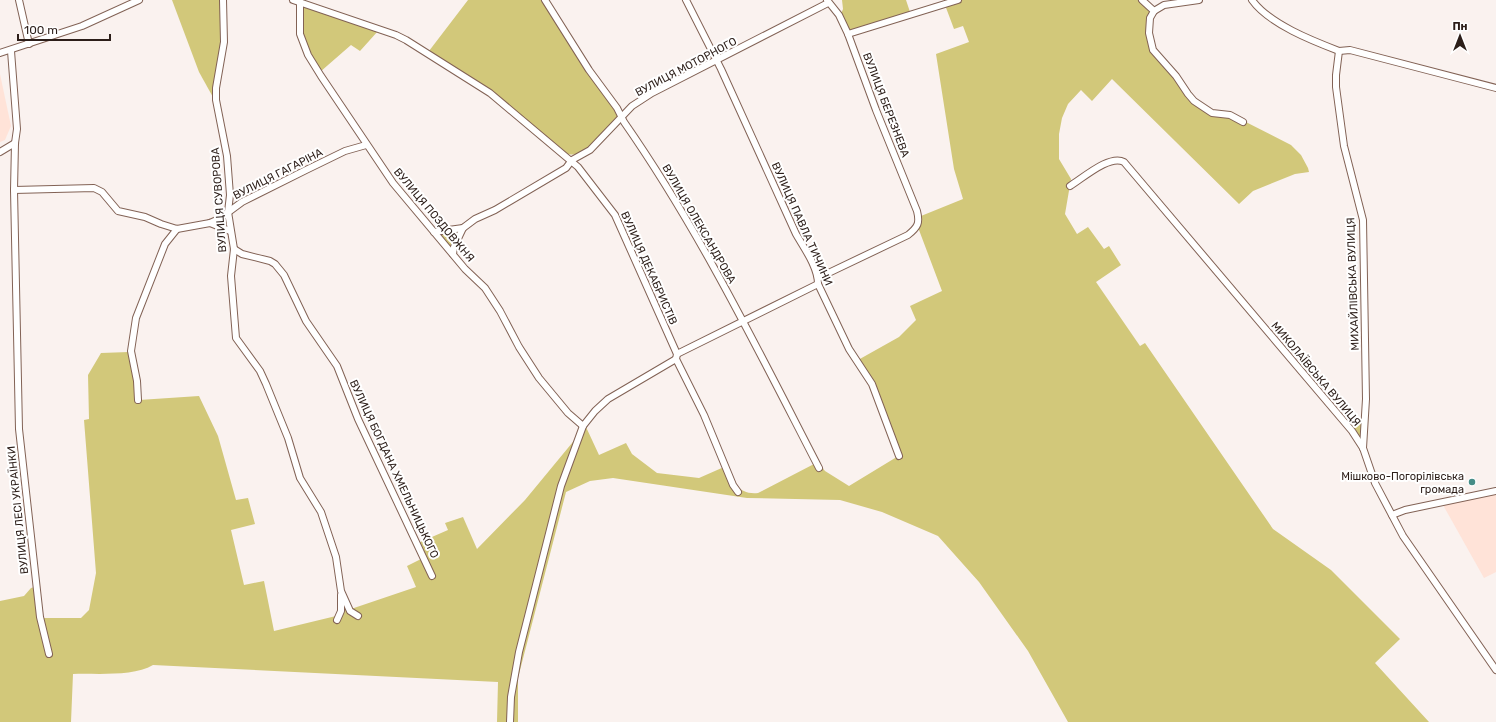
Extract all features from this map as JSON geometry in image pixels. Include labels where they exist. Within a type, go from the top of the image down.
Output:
[{"type":"street","points":[[19,0],[29,44]]},
{"type":"street","points":[[0,53],[11,51],[82,26],[139,0]]},
{"type":"street","name":"ВУЛИЦЯ СУВОРОВА","points":[[223,0],[224,42],[216,88],[216,100],[227,156],[230,195],[228,212],[234,250],[231,276],[236,338],[263,377],[288,438],[300,478],[321,512],[336,557],[341,591],[341,611],[337,620]]},
{"type":"street","name":"ВУЛИЦЯ ДЕКАБРИСТІВ","points":[[294,0],[396,35],[406,40],[490,93],[572,160],[615,215],[733,485],[738,492]]},
{"type":"street","name":"ВУЛИЦЯ ОЛЕКСАНДРОВА","points":[[545,0],[589,70],[617,108],[677,204],[744,321],[819,468]]},
{"type":"street","name":"ВУЛИЦЯ ПАВЛА ТИЧИНИ","points":[[686,0],[849,349],[872,384],[899,456]]},
{"type":"street","points":[[848,34],[958,0]]},
{"type":"street","points":[[1142,0],[1154,11]]},
{"type":"street","points":[[1199,0],[1164,5],[1154,11],[1150,18],[1149,33],[1153,50],[1176,76],[1194,101],[1212,113],[1230,115],[1243,122]]},
{"type":"street","points":[[1248,0],[1254,2],[1283,25],[1339,51],[1350,50],[1496,88]]},
{"type":"street","name":"ВУЛИЦЯ ПОЗДОВЖНЯ","points":[[300,2],[300,34],[308,55],[366,145],[393,183],[492,298],[527,361],[539,378],[568,413],[583,426]]},
{"type":"street","name":"ВУЛИЦЯ МОТОРНОГО","points":[[434,232],[463,228],[475,219],[495,210],[566,168],[572,160],[590,150],[632,106],[652,93],[716,62],[828,2]]},
{"type":"street","name":"ВУЛИЦЯ БЕРЕЗНЕВА","points":[[818,281],[908,235],[915,230],[919,221],[917,211],[876,110],[848,34],[839,15],[828,2]]},
{"type":"street","name":"ВУЛИЦЯ ЛЕСІ УКРАЇНКИ","points":[[11,51],[17,129],[15,143],[14,190],[19,428],[40,617],[49,654]]},
{"type":"street","name":"МИХАЙЛІВСЬКА ВУЛИЦЯ","points":[[1339,51],[1336,75],[1344,146],[1363,220],[1366,399],[1363,448]]},
{"type":"street","points":[[0,152],[15,143]]},
{"type":"street","name":"ВУЛИЦЯ ГАГАРІНА","points":[[14,190],[94,188],[102,192],[118,211],[145,217],[177,229],[210,223],[242,202],[306,170],[345,151],[366,145]]},
{"type":"street","name":"МИКОЛАЇВСЬКА ВУЛИЦЯ","points":[[1070,186],[1107,162],[1116,160],[1124,162],[1343,421],[1363,448],[1375,483],[1402,536],[1496,670]]},
{"type":"street","points":[[210,223],[230,231]]},
{"type":"street","points":[[453,254],[454,247],[463,228]]},
{"type":"street","points":[[138,400],[137,381],[133,370],[131,351],[136,318],[165,244],[177,229]]},
{"type":"street","name":"ВУЛИЦЯ БОГДАНА ХМЕЛЬНИЦЬКОГО","points":[[234,250],[242,254],[270,261],[275,264],[284,275],[306,321],[337,366],[358,419],[432,576]]},
{"type":"street","points":[[510,722],[511,697],[518,652],[561,486],[583,426],[595,410],[608,399],[677,356],[818,281]]},
{"type":"street","points":[[1392,516],[1405,510],[1496,492]]},
{"type":"street","name":"ВУЛИЦЯ СУВОРОВА","points":[[341,591],[350,611],[358,616]]},
{"type":"shaded area","points":[[172,0],[220,0],[222,43],[214,99],[199,72]]},
{"type":"shaded area","points":[[468,0],[544,0],[616,109],[618,117],[590,148],[576,154],[568,154],[491,91],[429,51]]},
{"type":"shaded area","points":[[842,0],[906,0],[910,12],[850,31],[848,30],[841,14],[843,9]]},
{"type":"shaded area","points":[[961,0],[1140,0],[1152,15],[1150,33],[1154,49],[1189,94],[1216,113],[1230,114],[1291,145],[1301,155],[1309,172],[1295,174],[1253,191],[1239,204],[1112,79],[1092,101],[1081,90],[1068,104],[1062,118],[1059,134],[1059,159],[1071,179],[1065,214],[1077,234],[1088,227],[1104,249],[1109,246],[1121,265],[1096,282],[1140,346],[1145,343],[1273,529],[1331,570],[1400,639],[1375,663],[1429,722],[1068,722],[1028,651],[979,582],[938,536],[882,512],[840,500],[747,498],[613,478],[590,481],[566,492],[518,678],[518,722],[511,722],[514,681],[563,488],[586,427],[599,455],[626,443],[632,454],[657,473],[699,478],[724,467],[730,478],[741,490],[751,493],[758,493],[814,464],[821,466],[825,471],[849,486],[900,455],[873,384],[858,360],[899,337],[916,320],[910,306],[942,291],[919,230],[916,230],[921,216],[963,199],[954,169],[936,54],[969,42],[963,26],[954,29],[945,5]]},
{"type":"shaded area","points":[[303,6],[378,31],[360,51],[351,45],[320,72],[304,40],[300,23]]},
{"type":"shaded area","points":[[0,74],[11,126],[5,140],[0,142]]},
{"type":"shaded area","points":[[459,230],[453,250],[437,233]]},
{"type":"shaded area","points":[[129,352],[139,400],[199,396],[218,436],[236,500],[248,498],[255,524],[231,530],[244,585],[264,581],[274,631],[336,616],[340,611],[340,590],[351,609],[416,587],[407,566],[425,557],[418,543],[448,530],[445,523],[463,517],[477,549],[525,500],[577,437],[533,592],[508,722],[497,722],[498,682],[153,665],[145,669],[125,673],[73,674],[71,722],[0,722],[0,601],[24,596],[31,588],[38,586],[43,618],[81,618],[89,610],[96,573],[84,420],[89,419],[88,375],[101,353]]},
{"type":"shaded area","points":[[1362,421],[1362,439],[1360,439],[1350,425],[1356,425]]},
{"type":"shaded area","points":[[1496,494],[1496,572],[1484,578],[1443,505]]},
{"type":"place","name":"Мішково-Погорілівська громада","points":[[1472,482]]}]
